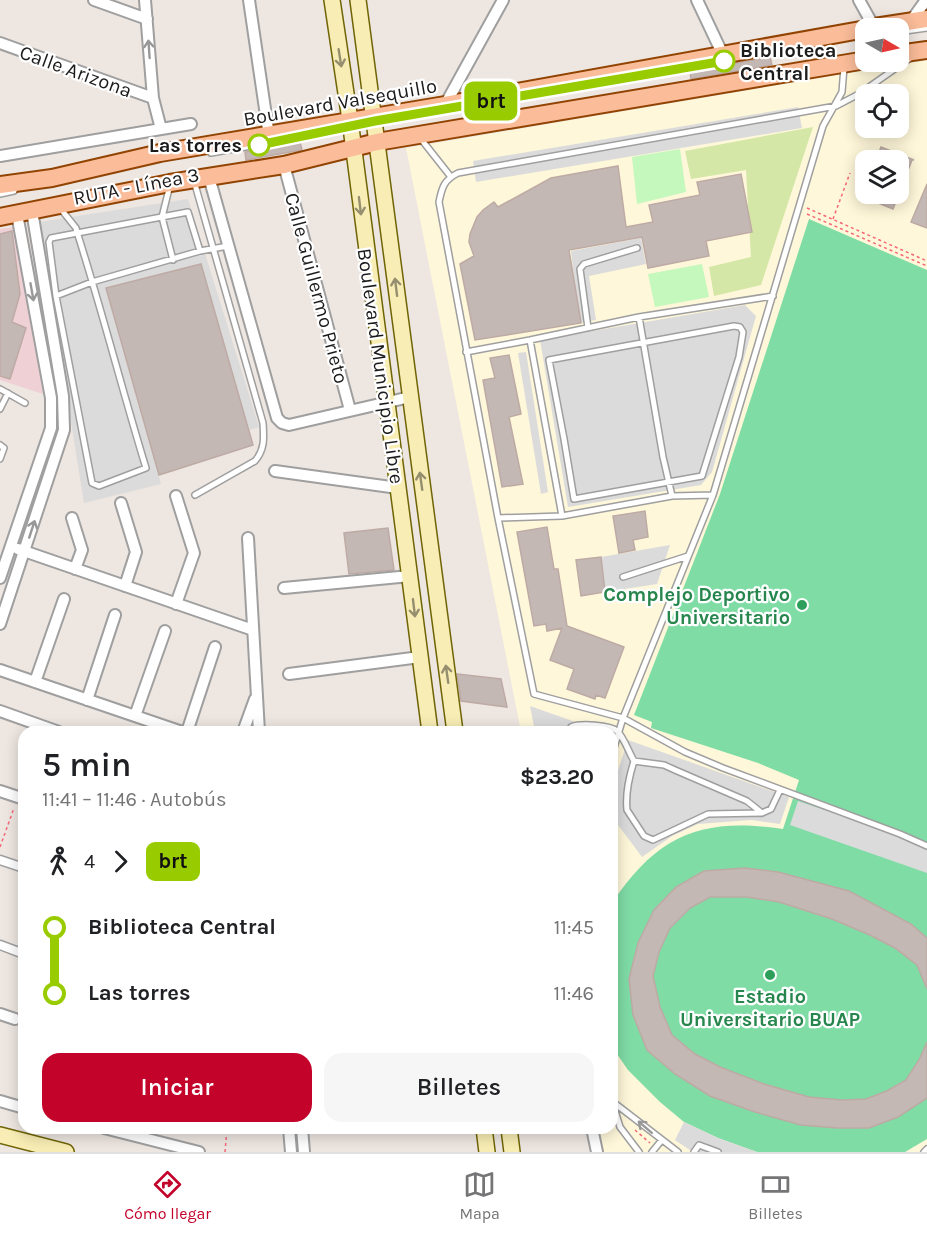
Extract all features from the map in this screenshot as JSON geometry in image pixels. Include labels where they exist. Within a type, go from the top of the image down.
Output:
[{"type":"main road","name":"Boulevard Municipio Libre","points":[[332,0],[429,726]]},
{"type":"main road","name":"Boulevard Municipio Libre","points":[[358,0],[454,726]]},
{"type":"main road","name":"Boulevard Valsequillo","points":[[0,217],[170,183],[284,165],[353,145],[376,129],[445,105],[855,31]]},
{"type":"main road","points":[[909,52],[927,50]]},
{"type":"main road","name":"Boulevard Valsequillo","points":[[0,185],[52,178],[128,159],[350,123],[419,135],[855,62]]},
{"type":"main road","points":[[485,1134],[487,1152]]},
{"type":"main road","points":[[510,1134],[512,1152]]},
{"type":"main road","points":[[0,1136],[66,1152]]},
{"type":"street","points":[[94,0],[147,19]]},
{"type":"street","points":[[145,0],[153,98],[161,129]]},
{"type":"street","points":[[249,0],[269,136]]},
{"type":"street","points":[[445,105],[503,0]]},
{"type":"street","points":[[697,0],[723,55]]},
{"type":"street","points":[[859,0],[865,18]]},
{"type":"street","points":[[922,23],[926,0]]},
{"type":"street","name":"Calle Arizona","points":[[0,43],[153,98]]},
{"type":"street","points":[[0,156],[191,124]]},
{"type":"street","name":"Calle Guillermo Prieto","points":[[284,165],[350,410]]},
{"type":"street","points":[[201,178],[228,246],[277,418],[289,425],[410,397]]},
{"type":"street","points":[[0,624],[64,430],[63,396],[41,264],[25,213]]},
{"type":"street","points":[[0,578],[51,428],[51,398],[27,266],[25,213]]},
{"type":"street","points":[[27,266],[41,264]]},
{"type":"street","points":[[37,321],[50,318]]},
{"type":"street","points":[[51,428],[64,430]]},
{"type":"street","points":[[275,471],[398,488]]},
{"type":"street","points":[[176,496],[194,553],[176,604]]},
{"type":"street","points":[[121,503],[136,552],[125,586]]},
{"type":"street","points":[[72,518],[82,550],[75,569]]},
{"type":"street","points":[[248,538],[259,726]]},
{"type":"street","points":[[11,547],[253,630]]},
{"type":"street","points":[[284,588],[410,576]]},
{"type":"street","points":[[35,682],[64,599]]},
{"type":"street","points":[[87,700],[115,615]]},
{"type":"street","points":[[135,716],[165,631]]},
{"type":"street","points":[[189,726],[215,647]]},
{"type":"street","points":[[289,674],[420,657]]},
{"type":"street","points":[[0,670],[164,726]]},
{"type":"street","points":[[245,726],[257,693]]},
{"type":"street","points":[[0,711],[42,726]]},
{"type":"street","points":[[0,791],[18,797]]},
{"type":"street","points":[[0,860],[18,866]]},
{"type":"street","points":[[0,945],[18,952]]},
{"type":"street","points":[[0,1014],[15,1019]]},
{"type":"street","points":[[0,1101],[18,1106]]},
{"type":"street","points":[[128,1134],[199,1152]]},
{"type":"street","points":[[290,1134],[291,1152]]},
{"type":"street","points":[[302,1134],[304,1152]]},
{"type":"street","points":[[593,1134],[597,1152]]},
{"type":"lane","points":[[909,46],[927,44]]},
{"type":"lane","points":[[376,129],[812,46]]},
{"type":"lane","points":[[376,129],[855,56]]},
{"type":"lane","points":[[927,56],[906,59],[860,94],[836,106],[458,173],[442,186],[440,202],[466,352],[534,694],[623,718],[685,752],[927,846]]},
{"type":"lane","points":[[780,790],[771,809],[762,813],[708,814],[653,840],[644,836],[627,810],[627,790],[634,761],[618,732],[713,495],[823,126],[842,92],[844,64]]},
{"type":"lane","points":[[308,135],[350,123]]},
{"type":"lane","points":[[419,135],[451,177]]},
{"type":"lane","points":[[208,153],[297,138]]},
{"type":"lane","name":"RUTA - Línea 3","points":[[0,212],[148,181],[284,160],[353,145]]},
{"type":"lane","points":[[32,188],[161,160]]},
{"type":"lane","points":[[195,495],[255,461],[262,453],[265,441],[263,423],[213,248],[201,178]]},
{"type":"lane","points":[[170,183],[162,217],[173,260]]},
{"type":"lane","points":[[0,194],[21,190]]},
{"type":"lane","points":[[59,206],[76,228],[77,232],[92,282],[146,468],[99,486],[92,483],[56,296],[49,242],[51,238],[77,232],[188,213],[200,250]]},
{"type":"lane","points":[[56,296],[92,282],[173,260],[200,250],[228,246]]},
{"type":"lane","points":[[588,328],[580,269],[584,264],[637,248]]},
{"type":"lane","points":[[466,352],[639,317],[773,296]]},
{"type":"lane","points":[[639,317],[672,496]]},
{"type":"lane","points":[[734,326],[740,327],[743,332],[739,357],[705,473],[698,478],[668,483],[574,499],[549,360],[734,326]]},
{"type":"lane","points":[[530,340],[562,516]]},
{"type":"lane","points":[[0,389],[25,403]]},
{"type":"lane","points":[[0,409],[8,393]]},
{"type":"lane","points":[[0,445],[4,448],[0,459]]},
{"type":"lane","points":[[498,518],[562,516],[672,496],[713,495]]},
{"type":"lane","points":[[623,577],[688,556]]},
{"type":"lane","points":[[573,726],[577,724],[593,726]]},
{"type":"lane","points":[[634,761],[664,765],[747,801],[762,813]]},
{"type":"lane","points":[[618,1106],[678,1152]]},
{"type":"lane","points":[[618,1120],[620,1127],[639,1152]]},
{"type":"lane","points":[[652,1152],[661,1141]]},
{"type":"lane","points":[[694,1152],[699,1145],[718,1152]]},
{"type":"path","points":[[833,220],[850,173]]},
{"type":"path","points":[[798,207],[927,261]]},
{"type":"path","points":[[798,207],[927,266]]},
{"type":"path","points":[[0,847],[18,805]]},
{"type":"path","points":[[225,1152],[226,1134]]},
{"type":"shaded area","points":[[927,60],[927,1152],[602,1152],[599,1134],[618,1134],[618,726],[520,726],[406,148],[856,72],[909,72],[909,63]]},
{"type":"shaded area","points":[[798,107],[802,128],[476,182],[473,161]]},
{"type":"shaded area","points":[[188,199],[259,427],[249,430],[201,264],[106,288],[161,484],[84,503],[39,222]]},
{"type":"shaded area","points":[[17,227],[43,394],[0,380],[0,229]]},
{"type":"shaded area","points":[[641,238],[646,264],[589,276],[596,320],[579,323],[571,251]]},
{"type":"shaded area","points":[[745,305],[756,316],[712,472],[701,485],[568,507],[540,340]]},
{"type":"shaded area","points":[[526,352],[548,492],[541,494],[518,353]]},
{"type":"shaded area","points":[[670,545],[657,584],[605,592],[601,557]]},
{"type":"shaded area","points":[[530,706],[587,726],[534,726]]},
{"type":"shaded area","points":[[628,740],[789,797],[780,824],[751,820],[698,824],[672,836],[642,857],[618,825],[618,771]]},
{"type":"shaded area","points":[[798,801],[927,844],[927,873],[790,825]]},
{"type":"shaded area","points":[[684,1122],[718,1138],[757,1152],[693,1152],[675,1140]]},
{"type":"green space","points":[[813,127],[761,285],[714,296],[709,267],[751,257],[746,170],[691,179],[685,151]]},
{"type":"green space","points":[[680,149],[686,192],[637,204],[632,157]]},
{"type":"green space","name":"Complejo Deportivo Universitario","points":[[809,219],[927,270],[927,1139],[905,1152],[757,1152],[718,1138],[684,1122],[628,1070],[618,1055],[618,895],[647,861],[665,846],[685,836],[706,829],[729,826],[783,829],[799,780],[758,763],[651,728],[652,722],[634,715],[720,494]]},
{"type":"green space","points":[[702,264],[709,297],[655,307],[648,274]]},
{"type":"building","name":"Biblioteca Central","points":[[770,57],[772,65],[691,79],[690,71]]},
{"type":"building","name":"Las torres","points":[[300,142],[302,150],[246,160],[245,152]]},
{"type":"building","points":[[618,166],[626,227],[653,222],[649,205],[700,195],[697,182],[741,174],[752,232],[706,241],[709,256],[648,268],[642,237],[569,250],[581,323],[475,340],[460,264],[474,256],[469,242],[477,217],[494,202],[498,207],[551,178]]},
{"type":"building","points":[[927,184],[927,228],[911,222]]},
{"type":"building","points":[[881,204],[895,204],[893,209]]},
{"type":"building","points":[[12,231],[20,294],[12,322],[26,328],[10,379],[0,376],[0,234]]},
{"type":"building","points":[[201,264],[253,445],[159,475],[106,288]]},
{"type":"building","points":[[509,355],[521,414],[509,417],[523,484],[502,487],[483,380],[495,378],[490,358]]},
{"type":"building","points":[[645,511],[648,537],[633,540],[635,550],[619,553],[613,516]]},
{"type":"building","points":[[547,527],[554,569],[558,569],[567,626],[624,647],[605,698],[596,695],[595,699],[567,689],[574,669],[550,660],[562,628],[547,631],[546,624],[534,626],[517,532]]},
{"type":"building","points":[[388,528],[394,570],[349,574],[344,533]]},
{"type":"building","points":[[601,557],[605,592],[581,596],[576,560]]},
{"type":"building","points":[[457,674],[501,679],[507,707],[461,701]]},
{"type":"building","points":[[745,868],[778,872],[849,891],[911,924],[927,938],[927,989],[917,965],[895,948],[870,935],[832,919],[779,902],[747,897],[710,897],[690,908],[670,928],[659,952],[653,976],[660,1007],[672,1035],[695,1054],[720,1067],[764,1084],[809,1097],[842,1100],[866,1099],[906,1080],[927,1042],[927,1098],[898,1117],[869,1128],[801,1125],[710,1096],[675,1074],[647,1050],[633,1015],[629,979],[638,943],[654,910],[676,887],[704,871]]},
{"type":"bus line","name":"brt","points":[[259,145],[375,121],[724,61]]},
{"type":"place","name":"Biblioteca Central","points":[[724,61]]},
{"type":"place","name":"Las torres","points":[[259,145]]},
{"type":"place","name":"Complejo Deportivo Universitario","points":[[802,605]]},
{"type":"place","name":"Estadio Universitario BUAP","points":[[770,975]]}]
